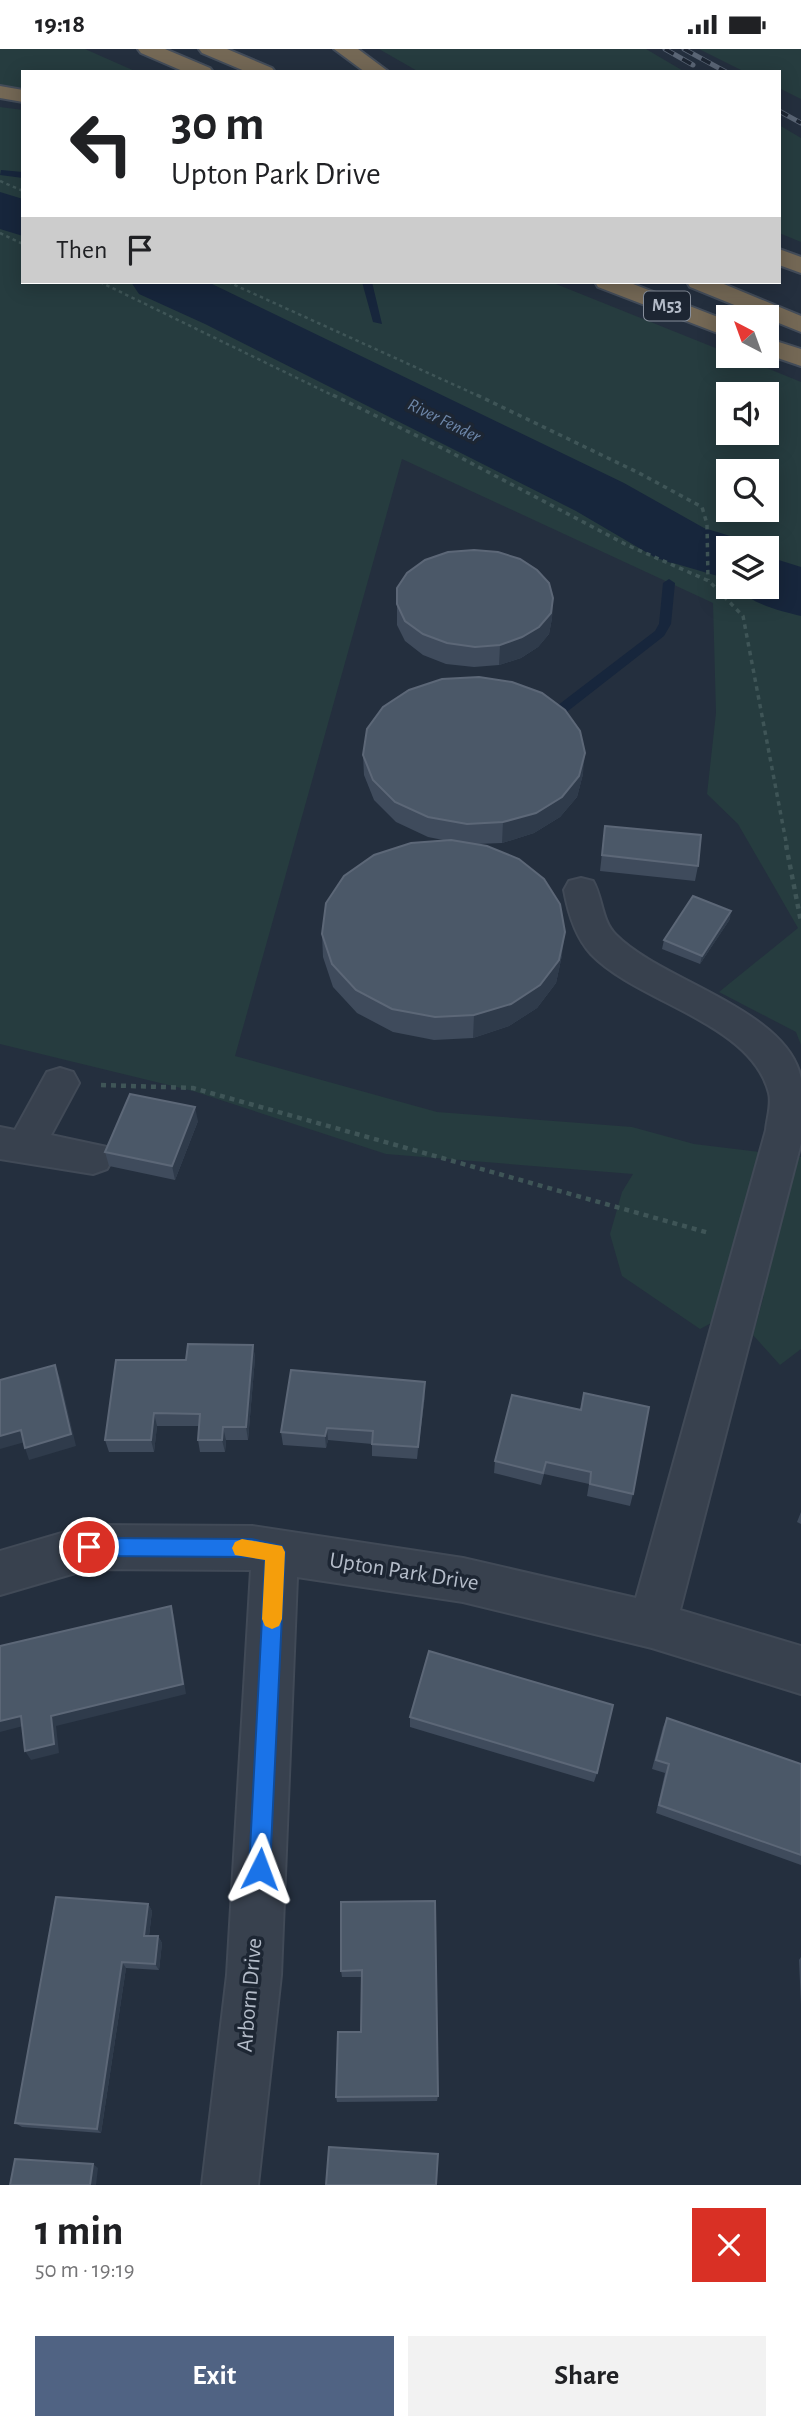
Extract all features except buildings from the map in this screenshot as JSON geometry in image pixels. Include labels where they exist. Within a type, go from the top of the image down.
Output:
[{"type":"highway","points":[[148,49],[198,70]]},
{"type":"highway","points":[[209,49],[259,70]]},
{"type":"highway","points":[[344,49],[376,70]]},
{"type":"highway","points":[[0,92],[21,96]]},
{"type":"highway","points":[[781,257],[801,266]]},
{"type":"highway","points":[[781,279],[801,287]]},
{"type":"highway","name":"M53","points":[[612,284],[716,325]]},
{"type":"highway","name":"M53","points":[[704,284],[801,325]]},
{"type":"highway","points":[[779,350],[801,358]]},
{"type":"street","points":[[581,890],[584,910],[602,943],[630,967],[718,1012],[752,1039],[779,1067],[789,1095],[785,1130],[652,1625]]},
{"type":"street","points":[[60,1083],[12,1145],[93,1158]]},
{"type":"street","name":"Upton Park Drive","points":[[0,1573],[89,1547],[252,1548],[463,1580],[652,1625],[801,1670]]},
{"type":"street","name":"Arborn Drive","points":[[230,2185],[254,1975],[275,1552]]},
{"type":"path","points":[[0,181],[21,190]]},
{"type":"path","points":[[0,233],[21,243]]},
{"type":"path","points":[[104,284],[448,451],[627,545],[709,581],[743,616],[801,922]]},
{"type":"path","points":[[232,284],[471,392],[639,473],[702,507],[707,524],[709,581]]},
{"type":"path","points":[[60,1083],[193,1089],[754,1245]]},
{"type":"green space","points":[[0,49],[85,49],[132,70],[21,70],[21,88],[0,85]]},
{"type":"green space","points":[[379,49],[646,49],[682,70],[416,70]]},
{"type":"green space","points":[[699,49],[801,49],[801,99],[781,89],[781,70],[741,70]]},
{"type":"green space","points":[[0,107],[21,110],[21,284],[556,284],[716,348],[716,368],[767,368],[801,382],[801,1045],[796,1032],[719,992],[798,928],[738,824],[707,794],[716,713],[713,603],[402,459],[235,1056],[437,1112],[632,1127],[694,1144],[801,1157],[801,1349],[780,1365],[753,1335],[764,1295],[700,1329],[622,1276],[610,1234],[622,1192],[633,1174],[386,1154],[193,1091],[0,1044]]},
{"type":"green space","points":[[781,126],[801,138],[801,242],[781,234]]},
{"type":"waterway","points":[[1,173],[21,175]]},
{"type":"waterway","name":"River Fender","points":[[0,209],[21,218]]},
{"type":"waterway","name":"River Fender","points":[[165,284],[226,311],[600,497],[680,543],[716,554]]},
{"type":"waterway","points":[[368,284],[378,322]]},
{"type":"waterway","points":[[672,559],[680,543]]},
{"type":"waterway","points":[[554,715],[660,633],[665,624],[669,583]]},
{"type":"waterway","name":"River Fender","points":[[779,583],[801,594]]},
{"type":"railway","points":[[665,49],[693,65]]},
{"type":"railway","points":[[684,49],[722,70]]},
{"type":"railway","points":[[781,112],[801,123]]},
{"type":"slow traffic","points":[[242,1548],[275,1552],[272,1619]]},
{"type":"route","points":[[89,1547],[252,1548],[275,1552],[260,1869]]}]
